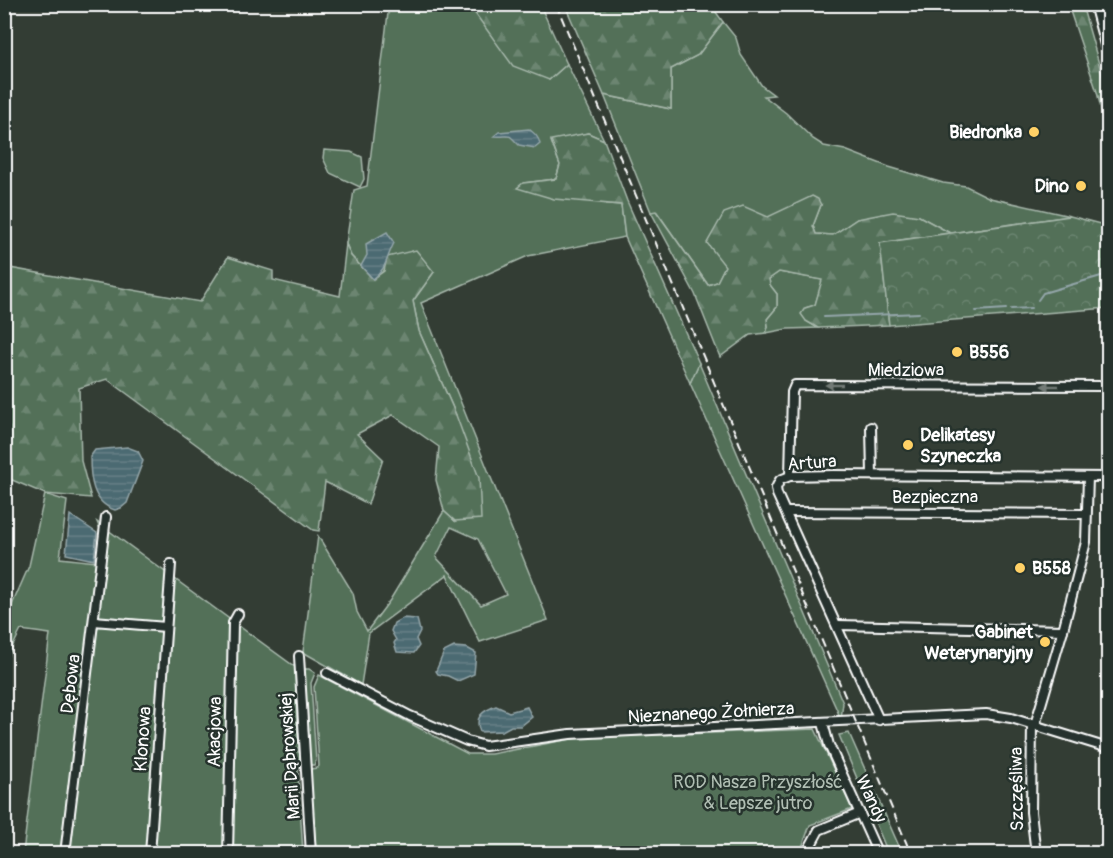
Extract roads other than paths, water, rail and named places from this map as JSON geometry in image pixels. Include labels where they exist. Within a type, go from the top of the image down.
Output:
[{"type":"street","points":[[1094,4],[1108,56]]},
{"type":"street","name":"Miedziowa","points":[[790,476],[792,392],[795,385],[1108,386]]},
{"type":"street","points":[[871,427],[872,475]]},
{"type":"street","name":"Artura","points":[[879,720],[776,488],[780,480],[790,476],[872,475],[1108,477]]},
{"type":"street","name":"Szczęśliwa","points":[[1036,854],[1031,812],[1034,724],[1063,630],[1086,542],[1088,477]]},
{"type":"street","name":"Bezpieczna","points":[[786,512],[1083,514]]},
{"type":"street","name":"Dębowa","points":[[65,854],[106,517]]},
{"type":"street","name":"Klonowa","points":[[150,854],[171,564]]},
{"type":"street","name":"Akacjowa","points":[[228,854],[233,623],[238,614]]},
{"type":"street","points":[[94,621],[166,627]]},
{"type":"street","points":[[838,625],[1063,630]]},
{"type":"street","name":"Marii Dąbrowskiej","points":[[299,656],[311,854]]},
{"type":"street","name":"Nieznanego Żołnierza","points":[[327,673],[410,716],[467,741],[485,746],[570,734],[986,714],[1011,717],[1108,748]]},
{"type":"street","name":"Wandy","points":[[823,723],[829,745],[878,854]]},
{"type":"street","points":[[806,854],[819,830],[860,813]]},
{"type":"water","points":[[529,129],[536,135],[540,144],[535,148],[519,145],[509,136],[494,136],[499,132]]},
{"type":"water","points":[[387,232],[394,243],[384,267],[373,279],[361,266],[367,255],[366,244]]},
{"type":"water","points":[[127,447],[138,451],[143,461],[127,503],[115,510],[107,507],[97,496],[92,481],[90,457],[95,450]]},
{"type":"water","points":[[70,515],[97,533],[94,560],[66,554]]},
{"type":"water","points":[[403,618],[417,619],[420,631],[416,639],[419,646],[414,653],[397,652],[394,643],[396,640],[391,631],[394,623]]},
{"type":"water","points":[[454,647],[467,648],[476,653],[474,674],[458,681],[438,674],[436,671],[444,652]]},
{"type":"water","points":[[496,706],[509,712],[527,707],[532,717],[521,726],[511,726],[502,731],[480,732],[478,722],[480,715]]},
{"type":"waterway","points":[[1038,300],[1043,293],[1108,274]]},
{"type":"waterway","points":[[1011,309],[1031,308]]},
{"type":"waterway","points":[[976,311],[1006,309]]},
{"type":"waterway","points":[[824,317],[919,313]]},
{"type":"railway","points":[[556,4],[911,854]]},
{"type":"place","name":"Biedronka","points":[[1034,132]]},
{"type":"place","name":"Dino","points":[[1081,186]]},
{"type":"place","name":"B556","points":[[957,352]]},
{"type":"place","name":"Delikatesy Szyneczka","points":[[908,445]]},
{"type":"place","name":"B558","points":[[1020,568]]},
{"type":"place","name":"Gabinet Weterynaryjny","points":[[1045,642]]},
{"type":"park label","name":"ROD Nasza Przyszłość & Lepsze jutro","points":[[758,792]]}]
